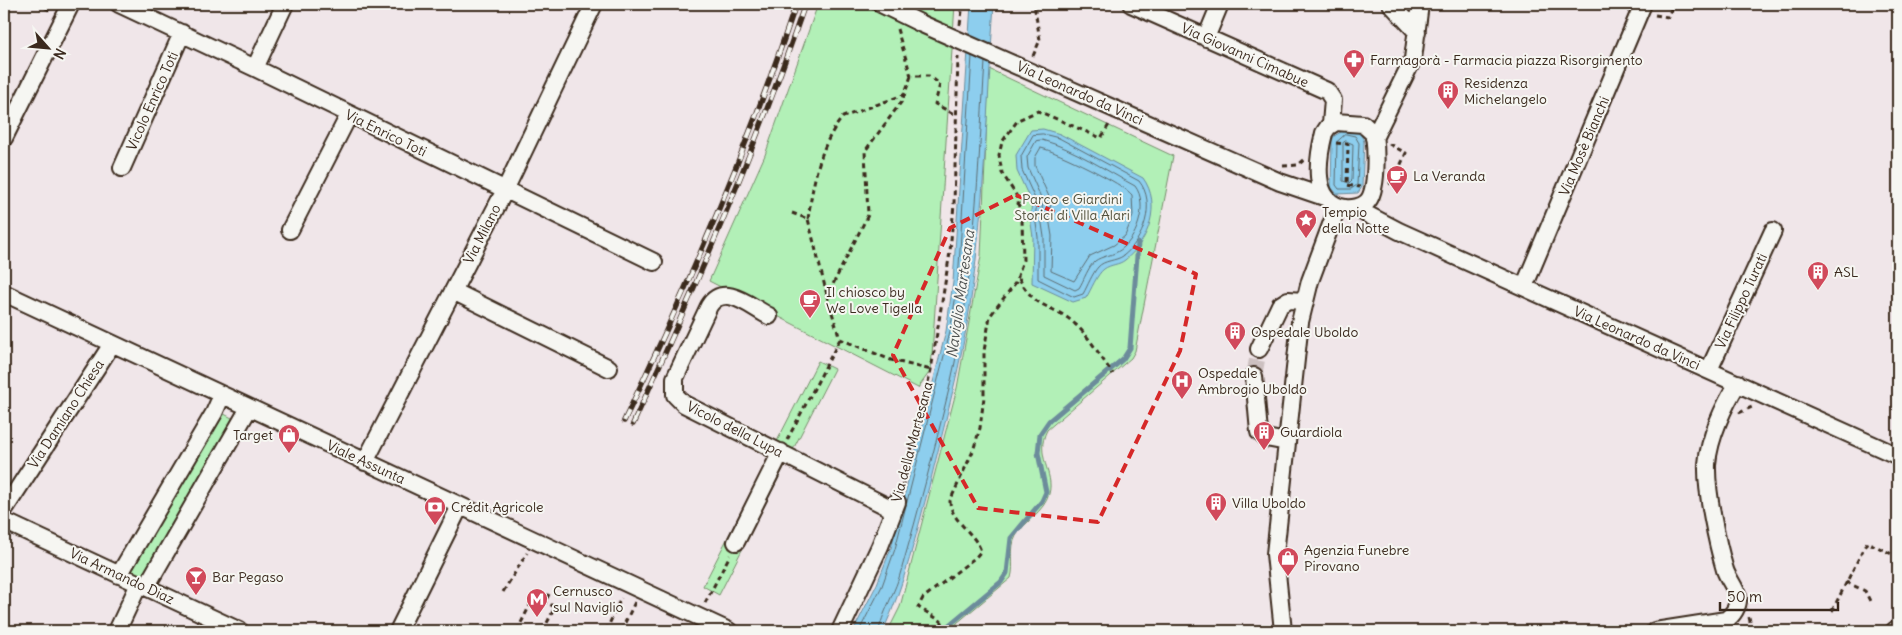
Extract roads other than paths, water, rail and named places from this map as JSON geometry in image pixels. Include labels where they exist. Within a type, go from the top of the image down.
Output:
[{"type":"street","points":[[4,138],[71,4]]},
{"type":"street","name":"Via Enrico Toti","points":[[119,4],[654,262]]},
{"type":"street","points":[[251,66],[286,4]]},
{"type":"street","name":"Via Milano","points":[[365,462],[505,190],[594,4]]},
{"type":"street","name":"Via Leonardo da Vinci","points":[[881,4],[922,24],[1280,182],[1340,204],[1898,456]]},
{"type":"street","name":"Via Giovanni Cimabue","points":[[1131,4],[1331,94],[1334,110],[1331,124]]},
{"type":"street","points":[[1206,38],[1220,4]]},
{"type":"street","points":[[1391,4],[1417,32]]},
{"type":"street","points":[[1381,138],[1363,124],[1344,122],[1331,124],[1326,129],[1321,143],[1320,187],[1340,204],[1365,204],[1366,193],[1374,187],[1381,138],[1388,108],[1413,59],[1420,4]]},
{"type":"street","name":"Via Mosè Bianchi","points":[[1524,287],[1643,4]]},
{"type":"street","name":"Vicolo Enrico Toti","points":[[122,168],[182,33]]},
{"type":"street","points":[[1363,124],[1388,108]]},
{"type":"street","points":[[290,230],[349,115]]},
{"type":"street","points":[[1280,182],[1319,173]]},
{"type":"street","name":"Via Leonardo da Vinci","points":[[1366,193],[1399,232]]},
{"type":"street","points":[[1283,631],[1275,554],[1304,301],[1340,204]]},
{"type":"street","name":"Via Filippo Turati","points":[[1709,370],[1773,232]]},
{"type":"street","points":[[453,291],[609,368]]},
{"type":"street","name":"Viale Assunta","points":[[4,294],[460,506],[632,591],[729,631]]},
{"type":"street","name":"Vicolo della Lupa","points":[[770,316],[729,295],[720,295],[716,298],[709,306],[677,374],[673,391],[684,404],[895,506]]},
{"type":"street","points":[[1259,349],[1280,305],[1288,300],[1304,301]]},
{"type":"street","name":"Via Damiano Chiesa","points":[[4,510],[112,344]]},
{"type":"street","points":[[1254,376],[1259,432],[1265,437],[1287,442]]},
{"type":"street","points":[[1655,631],[1726,620],[1736,607],[1738,597],[1724,565],[1708,477],[1708,461],[1724,410],[1738,383]]},
{"type":"street","points":[[119,575],[214,413],[222,395]]},
{"type":"street","points":[[116,631],[142,585],[177,532],[249,408]]},
{"type":"street","name":"Via Leonardo da Vinci","points":[[1875,444],[1898,450]]},
{"type":"street","points":[[736,542],[781,452]]},
{"type":"street","points":[[188,458],[212,472]]},
{"type":"street","points":[[398,631],[460,506]]},
{"type":"street","name":"Via della Martesana","points":[[840,631],[877,553],[895,506]]},
{"type":"street","points":[[152,518],[177,532]]},
{"type":"street","name":"Via Armando Diaz","points":[[4,521],[240,631]]},
{"type":"street","points":[[1894,631],[1898,628]]},
{"type":"water","name":"Naviglio Martesana","points":[[971,4],[994,4],[980,225],[963,345],[930,483],[898,595],[883,631],[853,631],[877,584],[891,548],[946,331],[953,282]]},
{"type":"water","points":[[1043,129],[1060,134],[1143,178],[1149,188],[1152,199],[1150,222],[1141,243],[1125,260],[1101,271],[1086,298],[1073,302],[1032,283],[1033,237],[1030,217],[1032,204],[1017,171],[1016,155],[1031,130]]},
{"type":"water","points":[[1346,129],[1358,132],[1364,142],[1362,187],[1358,193],[1337,194],[1331,187],[1332,141],[1334,136]]},
{"type":"waterway","points":[[942,631],[1001,582],[1007,573],[1011,538],[1042,501],[1046,492],[1038,453],[1040,434],[1049,421],[1123,359],[1130,348],[1138,243]]},
{"type":"tunnel","points":[[1254,376],[1259,349]]},
{"type":"railway","points":[[624,421],[672,319],[738,163],[796,4]]},
{"type":"railway","points":[[633,424],[680,320],[746,164],[805,4]]},
{"type":"place","name":"Farmagorà - Farmacia piazza Risorgimento","points":[[1354,79]]},
{"type":"place","name":"Residenza Michelangelo","points":[[1448,110]]},
{"type":"place","name":"La Veranda","points":[[1397,195]]},
{"type":"place","name":"Tempio della Notte","points":[[1306,239]]},
{"type":"place","name":"ASL","points":[[1818,291]]},
{"type":"place","name":"Il chiosco by We Love Tigella","points":[[810,319]]},
{"type":"place","name":"Ospedale Uboldo","points":[[1235,351]]},
{"type":"place","name":"Ospedale Ambrogio Uboldo","points":[[1182,400]]},
{"type":"place","name":"Guardiola","points":[[1264,451]]},
{"type":"place","name":"Target","points":[[289,454]]},
{"type":"place","name":"Villa Uboldo","points":[[1216,522]]},
{"type":"place","name":"Crédit Agricole","points":[[435,526]]},
{"type":"place","name":"Agenzia Funebre Pirovano","points":[[1288,577]]},
{"type":"place","name":"Bar Pegaso","points":[[196,596]]},
{"type":"place","name":"Cernusco sul Naviglio","points":[[537,618]]},
{"type":"park label","name":"Parco e Giardini Storici di Villa Alari","points":[[1072,207]]}]
